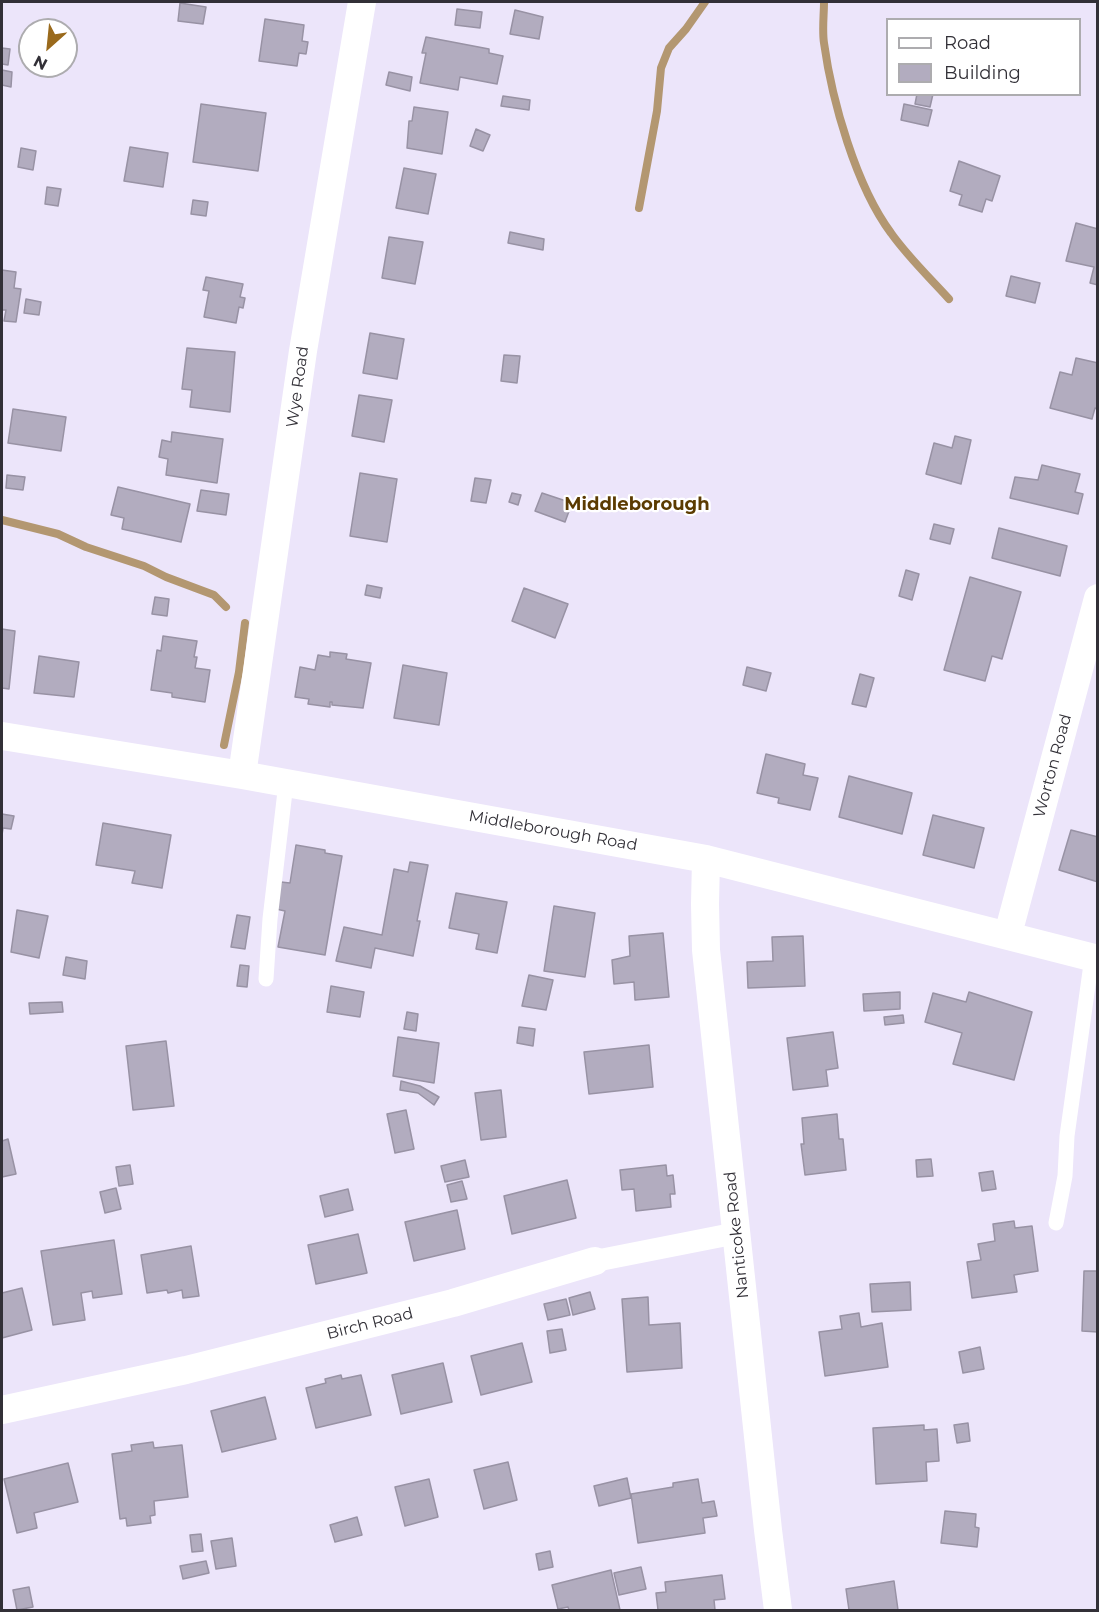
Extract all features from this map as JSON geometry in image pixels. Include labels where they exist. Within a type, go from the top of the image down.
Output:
[{"type":"street","name":"Wye Road","points":[[242,775],[303,351],[362,2]]},
{"type":"street","name":"Worton Road","points":[[1008,934],[1098,598]]},
{"type":"street","name":"Middleborough Road","points":[[2,736],[242,775],[706,859],[1008,934],[1095,958]]},
{"type":"street","name":"Nanticoke Road","points":[[706,859],[706,950],[778,1611]]},
{"type":"street","name":"Birch Road","points":[[2,1410],[186,1370],[453,1303],[595,1261],[737,1233]]},
{"type":"lane","points":[[266,979],[270,919],[286,783]]},
{"type":"lane","points":[[1056,1223],[1065,1176],[1067,1136],[1095,958]]},
{"type":"building","points":[[180,3],[206,7],[203,24],[178,21]]},
{"type":"building","points":[[457,9],[482,12],[480,28],[455,25]]},
{"type":"building","points":[[515,10],[543,17],[539,39],[510,34]]},
{"type":"building","points":[[265,19],[304,25],[302,41],[308,42],[306,54],[299,53],[297,66],[259,61]]},
{"type":"building","points":[[426,37],[489,49],[489,53],[503,56],[497,84],[460,77],[458,90],[420,83],[426,53],[422,53]]},
{"type":"building","points":[[2,48],[10,49],[8,65],[2,64]]},
{"type":"building","points":[[2,70],[12,72],[11,87],[2,85]]},
{"type":"building","points":[[389,72],[412,77],[410,91],[386,85]]},
{"type":"building","points":[[503,96],[530,100],[529,110],[501,106]]},
{"type":"building","points":[[917,96],[933,96],[930,107],[915,104]]},
{"type":"building","points":[[201,104],[266,113],[258,171],[193,162]]},
{"type":"building","points":[[904,104],[932,110],[928,126],[901,120]]},
{"type":"building","points":[[414,107],[448,112],[442,154],[407,148],[409,121],[412,121]]},
{"type":"building","points":[[476,129],[490,135],[483,151],[470,146]]},
{"type":"building","points":[[130,147],[168,153],[163,187],[124,181]]},
{"type":"building","points":[[21,148],[36,151],[33,170],[18,167]]},
{"type":"building","points":[[959,161],[1000,176],[992,201],[986,199],[982,212],[959,205],[962,195],[950,191]]},
{"type":"building","points":[[404,168],[436,174],[428,214],[396,208]]},
{"type":"building","points":[[47,187],[61,189],[58,206],[45,204]]},
{"type":"building","points":[[193,200],[208,202],[206,216],[191,214]]},
{"type":"building","points":[[1076,223],[1098,229],[1098,285],[1090,283],[1094,267],[1066,261]]},
{"type":"building","points":[[510,232],[544,239],[543,250],[508,243]]},
{"type":"building","points":[[389,237],[423,242],[415,284],[382,278]]},
{"type":"building","points":[[2,270],[16,272],[14,288],[21,289],[16,322],[4,321],[6,310],[2,310]]},
{"type":"building","points":[[1011,276],[1040,283],[1035,303],[1006,296]]},
{"type":"building","points":[[206,277],[243,284],[240,297],[245,298],[243,308],[239,307],[236,323],[204,317],[209,291],[203,290]]},
{"type":"building","points":[[26,299],[41,302],[39,315],[24,313]]},
{"type":"building","points":[[370,333],[404,339],[397,379],[363,373]]},
{"type":"building","points":[[187,348],[235,352],[230,412],[190,407],[192,390],[182,389]]},
{"type":"building","points":[[504,355],[520,356],[517,383],[501,381]]},
{"type":"building","points":[[1076,358],[1098,363],[1098,409],[1095,408],[1092,419],[1050,408],[1060,372],[1072,375]]},
{"type":"building","points":[[359,395],[392,400],[384,442],[352,436]]},
{"type":"building","points":[[13,409],[66,417],[61,451],[8,443]]},
{"type":"building","points":[[172,432],[223,439],[217,483],[166,475],[168,459],[159,457],[162,440],[171,442]]},
{"type":"building","points":[[955,436],[971,440],[961,484],[926,474],[934,443],[952,448]]},
{"type":"building","points":[[1042,465],[1080,474],[1075,492],[1083,494],[1078,514],[1010,498],[1015,477],[1038,480]]},
{"type":"building","points":[[360,473],[397,479],[387,542],[350,536]]},
{"type":"building","points":[[7,475],[25,477],[23,490],[6,488]]},
{"type":"building","points":[[475,478],[491,480],[486,503],[471,501]]},
{"type":"building","points":[[118,487],[190,504],[181,542],[122,529],[124,518],[111,515]]},
{"type":"building","points":[[201,490],[229,494],[226,515],[197,511]]},
{"type":"building","points":[[512,493],[521,495],[518,505],[509,502]]},
{"type":"building","points":[[542,493],[572,503],[565,522],[535,511]]},
{"type":"building","points":[[934,524],[954,529],[950,544],[930,539]]},
{"type":"building","points":[[999,528],[1067,546],[1060,576],[992,558]]},
{"type":"building","points":[[906,570],[919,574],[912,600],[899,596]]},
{"type":"building","points":[[970,577],[1021,592],[1002,659],[992,656],[985,681],[944,670]]},
{"type":"building","points":[[367,585],[382,588],[380,598],[365,595]]},
{"type":"building","points":[[524,588],[568,604],[555,638],[512,621]]},
{"type":"building","points":[[155,597],[169,599],[167,616],[152,614]]},
{"type":"building","points":[[2,629],[15,631],[9,689],[2,688]]},
{"type":"building","points":[[163,636],[197,641],[194,657],[197,657],[195,668],[210,670],[205,702],[172,697],[172,693],[151,690],[157,650],[161,651]]},
{"type":"building","points":[[330,652],[347,654],[346,659],[371,663],[363,708],[332,705],[332,702],[330,702],[330,707],[308,704],[309,699],[295,697],[300,667],[315,670],[318,655],[330,657]]},
{"type":"building","points":[[39,656],[79,662],[74,697],[34,693]]},
{"type":"building","points":[[403,665],[447,673],[439,725],[394,718]]},
{"type":"building","points":[[747,667],[771,673],[766,691],[743,685]]},
{"type":"building","points":[[860,674],[874,678],[866,707],[852,704]]},
{"type":"building","points":[[766,754],[805,764],[803,775],[818,778],[810,810],[778,803],[779,798],[757,793]]},
{"type":"building","points":[[849,776],[912,793],[902,834],[839,817]]},
{"type":"building","points":[[2,814],[14,816],[11,829],[3,828],[2,835]]},
{"type":"building","points":[[933,815],[984,828],[974,868],[923,855]]},
{"type":"building","points":[[103,823],[171,835],[162,888],[132,883],[135,871],[96,865]]},
{"type":"building","points":[[1071,830],[1098,837],[1098,882],[1059,870]]},
{"type":"building","points":[[296,845],[325,850],[325,853],[342,856],[325,955],[278,947],[285,911],[276,909],[281,882],[290,883]]},
{"type":"building","points":[[410,862],[428,865],[413,956],[375,948],[371,968],[336,961],[344,927],[382,935],[394,869],[408,872]]},
{"type":"building","points":[[456,893],[507,902],[497,953],[476,949],[479,934],[449,928]]},
{"type":"building","points":[[554,906],[595,913],[585,977],[544,971]]},
{"type":"building","points":[[17,910],[48,916],[39,958],[11,952]]},
{"type":"building","points":[[237,915],[250,917],[245,949],[231,947]]},
{"type":"building","points":[[663,933],[669,997],[635,1000],[634,982],[614,984],[612,960],[630,956],[629,936]]},
{"type":"building","points":[[803,936],[805,986],[748,988],[747,962],[773,961],[772,937]]},
{"type":"building","points":[[66,957],[87,961],[85,979],[63,975]]},
{"type":"building","points":[[240,965],[249,966],[247,987],[237,986]]},
{"type":"building","points":[[529,975],[553,980],[546,1010],[522,1006]]},
{"type":"building","points":[[331,986],[364,992],[360,1017],[327,1012]]},
{"type":"building","points":[[900,992],[900,1009],[864,1011],[863,994]]},
{"type":"building","points":[[969,992],[1032,1012],[1014,1080],[953,1064],[962,1033],[925,1022],[933,993],[966,1002]]},
{"type":"building","points":[[62,1002],[63,1012],[30,1014],[29,1003]]},
{"type":"building","points":[[407,1012],[418,1014],[416,1031],[404,1029]]},
{"type":"building","points":[[903,1015],[904,1023],[885,1025],[884,1017]]},
{"type":"building","points":[[519,1027],[535,1029],[533,1046],[517,1043]]},
{"type":"building","points":[[833,1032],[838,1068],[826,1070],[828,1086],[793,1090],[787,1038]]},
{"type":"building","points":[[398,1037],[439,1043],[434,1083],[393,1076]]},
{"type":"building","points":[[166,1041],[174,1106],[133,1110],[126,1046]]},
{"type":"building","points":[[649,1045],[653,1087],[589,1094],[584,1052]]},
{"type":"building","points":[[401,1081],[420,1086],[439,1097],[434,1105],[418,1093],[400,1090]]},
{"type":"building","points":[[501,1090],[506,1137],[481,1140],[475,1093]]},
{"type":"building","points":[[406,1110],[414,1149],[395,1153],[387,1114]]},
{"type":"building","points":[[837,1114],[839,1139],[843,1139],[846,1170],[805,1175],[801,1144],[804,1144],[802,1118]]},
{"type":"building","points":[[8,1139],[16,1174],[2,1177],[2,1141]]},
{"type":"building","points":[[931,1159],[933,1176],[917,1177],[916,1160]]},
{"type":"building","points":[[465,1160],[469,1177],[445,1182],[441,1166]]},
{"type":"building","points":[[130,1165],[133,1184],[119,1186],[116,1167]]},
{"type":"building","points":[[666,1165],[667,1176],[673,1175],[675,1194],[670,1194],[671,1207],[636,1211],[634,1189],[622,1190],[620,1170]]},
{"type":"building","points":[[993,1171],[996,1189],[982,1191],[979,1173]]},
{"type":"building","points":[[567,1180],[576,1218],[512,1234],[504,1196]]},
{"type":"building","points":[[462,1181],[467,1199],[451,1202],[447,1185]]},
{"type":"building","points":[[116,1188],[121,1209],[105,1213],[100,1192]]},
{"type":"building","points":[[348,1189],[353,1210],[325,1217],[320,1196]]},
{"type":"building","points":[[457,1210],[465,1249],[414,1261],[405,1222]]},
{"type":"building","points":[[1014,1221],[1015,1228],[1032,1226],[1038,1271],[1014,1275],[1017,1292],[972,1298],[967,1262],[981,1260],[978,1244],[995,1241],[993,1224]]},
{"type":"building","points":[[358,1234],[367,1273],[316,1284],[308,1245]]},
{"type":"building","points":[[114,1240],[122,1294],[93,1298],[92,1291],[81,1293],[85,1320],[53,1325],[41,1251]]},
{"type":"building","points":[[191,1246],[199,1296],[183,1298],[182,1290],[147,1293],[141,1255]]},
{"type":"building","points":[[1084,1271],[1098,1271],[1098,1332],[1082,1331]]},
{"type":"building","points":[[910,1282],[911,1310],[872,1312],[870,1284]]},
{"type":"building","points":[[22,1288],[32,1330],[2,1338],[2,1293]]},
{"type":"building","points":[[590,1292],[595,1309],[573,1315],[569,1298]]},
{"type":"building","points":[[648,1297],[649,1325],[680,1323],[682,1368],[627,1372],[622,1299]]},
{"type":"building","points":[[566,1299],[570,1315],[548,1320],[544,1304]]},
{"type":"building","points":[[859,1313],[861,1327],[882,1323],[888,1367],[825,1376],[819,1332],[842,1329],[840,1316]]},
{"type":"building","points":[[562,1329],[566,1350],[550,1353],[547,1331]]},
{"type":"building","points":[[522,1343],[532,1382],[481,1395],[471,1356]]},
{"type":"building","points":[[980,1347],[984,1369],[963,1373],[959,1352]]},
{"type":"building","points":[[443,1363],[452,1402],[401,1414],[392,1375]]},
{"type":"building","points":[[341,1375],[342,1379],[361,1375],[371,1415],[316,1428],[306,1388],[326,1383],[325,1379]]},
{"type":"building","points":[[265,1397],[276,1439],[222,1452],[211,1411]]},
{"type":"building","points":[[968,1423],[970,1441],[957,1443],[954,1425]]},
{"type":"building","points":[[924,1425],[924,1430],[937,1429],[939,1461],[926,1462],[927,1481],[876,1484],[873,1428]]},
{"type":"building","points":[[153,1442],[154,1448],[182,1445],[188,1497],[154,1501],[155,1515],[150,1516],[151,1523],[127,1526],[126,1518],[120,1519],[112,1454],[132,1451],[131,1445]]},
{"type":"building","points":[[508,1462],[517,1500],[484,1509],[474,1470]]},
{"type":"building","points":[[68,1463],[78,1502],[34,1513],[37,1528],[17,1533],[4,1479]]},
{"type":"building","points":[[627,1478],[631,1498],[599,1506],[594,1486]]},
{"type":"building","points":[[429,1479],[438,1517],[405,1526],[395,1487]]},
{"type":"building","points":[[698,1479],[702,1503],[714,1501],[717,1516],[703,1518],[705,1533],[638,1543],[631,1494],[673,1487],[673,1483]]},
{"type":"building","points":[[945,1511],[976,1514],[975,1527],[979,1528],[977,1547],[941,1543]]},
{"type":"building","points":[[357,1517],[362,1535],[335,1542],[330,1525]]},
{"type":"building","points":[[201,1534],[203,1551],[192,1552],[190,1535]]},
{"type":"building","points":[[232,1538],[236,1566],[216,1569],[211,1541]]},
{"type":"building","points":[[550,1551],[553,1567],[539,1570],[536,1554]]},
{"type":"building","points":[[206,1561],[209,1573],[183,1579],[180,1566]]},
{"type":"building","points":[[641,1567],[646,1589],[619,1595],[614,1573]]},
{"type":"building","points":[[611,1570],[620,1610],[569,1610],[568,1607],[558,1609],[552,1585]]},
{"type":"building","points":[[722,1575],[725,1599],[714,1600],[715,1610],[658,1610],[656,1593],[666,1592],[665,1582]]},
{"type":"building","points":[[894,1581],[898,1610],[849,1610],[846,1589]]},
{"type":"building","points":[[29,1587],[33,1607],[17,1610],[13,1590]]},
{"type":"waterway","points":[[639,208],[657,111],[661,68],[669,48],[705,2]]},
{"type":"waterway","points":[[824,2],[823,38],[833,91],[847,142],[867,192],[891,233],[949,299]]},
{"type":"waterway","points":[[2,520],[58,534],[86,547],[144,566],[214,595],[226,607]]},
{"type":"waterway","points":[[224,745],[239,672],[245,623]]},
{"type":"district","name":"Middleborough","points":[[637,505]]}]
